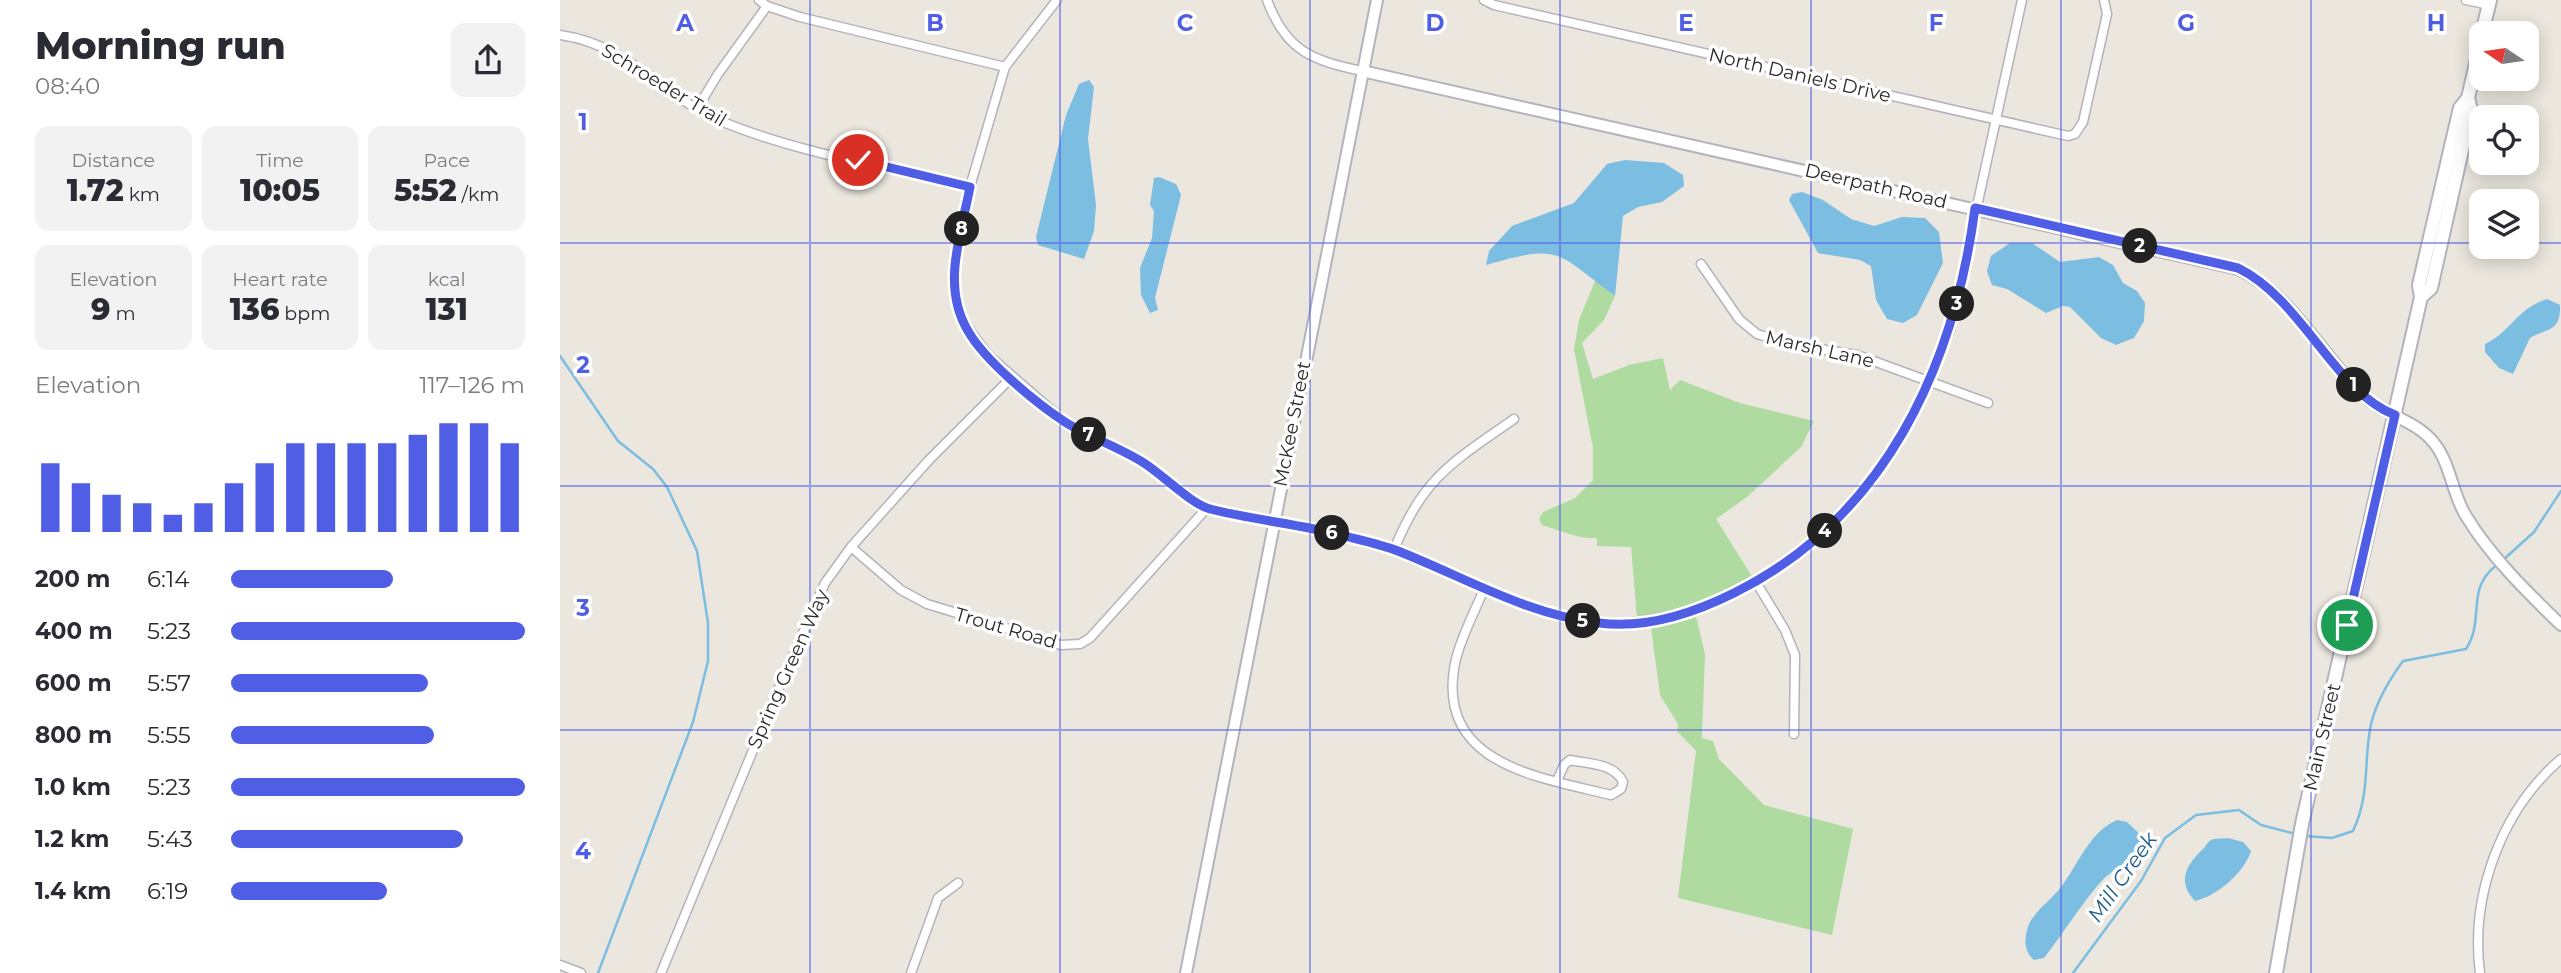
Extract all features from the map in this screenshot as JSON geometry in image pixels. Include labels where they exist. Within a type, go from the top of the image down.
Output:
[{"type":"main road","name":"Main Street","points":[[2485,21],[2489,3]]},
{"type":"main road","name":"Main Street","points":[[2276,973],[2302,824],[2421,297],[2419,285],[2460,107],[2468,98],[2470,91]]},
{"type":"street","points":[[759,0],[767,6],[1004,67]]},
{"type":"street","points":[[1057,0],[1004,67],[970,187],[954,265],[956,298],[970,334],[1012,377],[1065,422],[1141,461],[1206,509],[1273,521],[1394,550],[1484,589],[1563,618],[1622,624],[1678,615],[1713,603],[1756,582],[1819,537],[1850,506],[1897,442],[1929,381],[1950,330],[2022,0]]},
{"type":"street","points":[[1267,0],[1281,32],[1301,52],[1326,63],[1362,71]]},
{"type":"street","name":"McKee Street","points":[[1186,973],[1377,0]]},
{"type":"street","name":"North Daniels Drive","points":[[1484,0],[1494,5],[2062,135],[2075,134],[2083,122],[2107,14],[2104,0]]},
{"type":"street","points":[[2466,0],[2489,3]]},
{"type":"street","points":[[698,107],[718,74],[767,6]]},
{"type":"street","name":"Schroeder Trail","points":[[560,35],[580,38],[617,52],[719,121],[759,136],[970,187]]},
{"type":"street","name":"Deerpath Road","points":[[1362,71],[2238,268],[2260,279],[2365,398],[2415,426],[2437,446],[2465,514],[2515,578],[2561,625]]},
{"type":"street","name":"Marsh Lane","points":[[1701,264],[1743,324],[1757,334],[1789,344],[1857,355],[1988,403]]},
{"type":"street","name":"Spring Green Way","points":[[661,973],[813,607],[851,547],[929,460],[1012,377]]},
{"type":"street","points":[[1394,550],[1407,516],[1423,491],[1448,466],[1514,419]]},
{"type":"street","name":"Trout Road","points":[[851,547],[901,590],[927,604],[1049,642],[1071,646],[1090,638],[1206,509]]},
{"type":"street","points":[[1756,582],[1785,629],[1795,655],[1794,734]]},
{"type":"street","points":[[1484,589],[1457,658],[1452,688],[1458,714],[1469,736],[1486,754],[1507,767],[1557,781],[1611,795],[1621,789],[1623,782],[1619,774],[1611,768],[1570,760],[1564,765],[1557,781]]},
{"type":"street","points":[[2480,973],[2477,935],[2491,863],[2503,836],[2523,804],[2561,759]]},
{"type":"street","points":[[911,973],[938,898],[958,883]]},
{"type":"street","points":[[560,965],[581,973]]},
{"type":"green space","points":[[1595,281],[1615,296],[1604,320],[1582,343],[1593,379],[1629,365],[1663,358],[1670,390],[1680,380],[1740,403],[1814,421],[1801,447],[1747,497],[1716,519],[1753,578],[1675,611],[1637,618],[1631,547],[1597,546],[1597,538],[1584,538],[1562,532],[1542,525],[1539,519],[1543,512],[1575,498],[1593,480],[1593,448],[1574,349],[1579,320]]},
{"type":"green space","points":[[1696,616],[1705,654],[1702,738],[1713,741],[1719,759],[1764,805],[1853,829],[1832,935],[1678,898],[1696,751],[1677,731],[1678,724],[1660,695],[1651,628]]},
{"type":"water","points":[[1089,80],[1094,87],[1088,139],[1096,205],[1094,231],[1084,259],[1038,245],[1036,237],[1066,115],[1079,84]]},
{"type":"water","points":[[1625,160],[1664,163],[1683,175],[1684,186],[1662,202],[1638,207],[1623,216],[1615,296],[1568,261],[1556,256],[1530,254],[1486,265],[1489,251],[1512,226],[1574,203],[1607,164]]},
{"type":"water","points":[[1159,177],[1176,184],[1181,195],[1155,298],[1158,310],[1150,313],[1141,295],[1140,268],[1152,238],[1154,211],[1150,205],[1154,178]]},
{"type":"water","points":[[1802,192],[1823,200],[1851,219],[1874,226],[1902,217],[1925,218],[1939,232],[1943,263],[1917,315],[1903,323],[1887,319],[1876,300],[1871,266],[1860,260],[1818,253],[1789,200],[1792,194]]},
{"type":"water","points":[[2010,243],[2032,243],[2060,262],[2099,257],[2113,265],[2123,283],[2137,291],[2145,303],[2144,321],[2134,338],[2116,345],[2101,338],[2070,307],[2063,306],[2046,313],[2007,289],[1992,285],[1987,271],[1991,256]]},
{"type":"water","points":[[2547,299],[2560,305],[2556,325],[2530,338],[2513,374],[2499,368],[2485,352],[2485,344],[2521,314]]},
{"type":"water","points":[[2117,820],[2127,822],[2143,837],[2136,852],[2099,884],[2044,958],[2034,960],[2028,952],[2025,939],[2029,924],[2061,887],[2091,841],[2107,825]]},
{"type":"water","points":[[2228,838],[2243,842],[2251,851],[2247,859],[2236,875],[2221,889],[2195,901],[2186,887],[2188,867],[2210,841]]},
{"type":"waterway","points":[[560,356],[618,441],[653,469],[667,487],[697,551],[708,623],[708,661],[693,722],[598,973]]},
{"type":"waterway","name":"Mill Creek","points":[[2503,560],[2534,532],[2561,491]]},
{"type":"waterway","name":"Mill Creek","points":[[2305,836],[2332,838],[2353,831],[2362,803],[2371,724],[2384,691],[2403,661],[2466,649],[2475,626],[2481,583],[2498,564]]},
{"type":"waterway","name":"Mill Creek","points":[[2073,973],[2141,881],[2165,838],[2196,815],[2239,810],[2261,825],[2296,834]]},
{"type":"route","points":[[858,160],[970,187],[953,281],[963,321],[988,355],[1065,422],[1141,461],[1206,509],[1335,534],[1394,550],[1484,589],[1563,618],[1602,624],[1642,622],[1678,615],[1713,603],[1756,582],[1819,537],[1850,506],[1897,442],[1929,381],[1950,330],[1958,300],[1970,247],[1975,208],[2238,268],[2260,279],[2281,299],[2365,398],[2395,415],[2347,625]]}]
